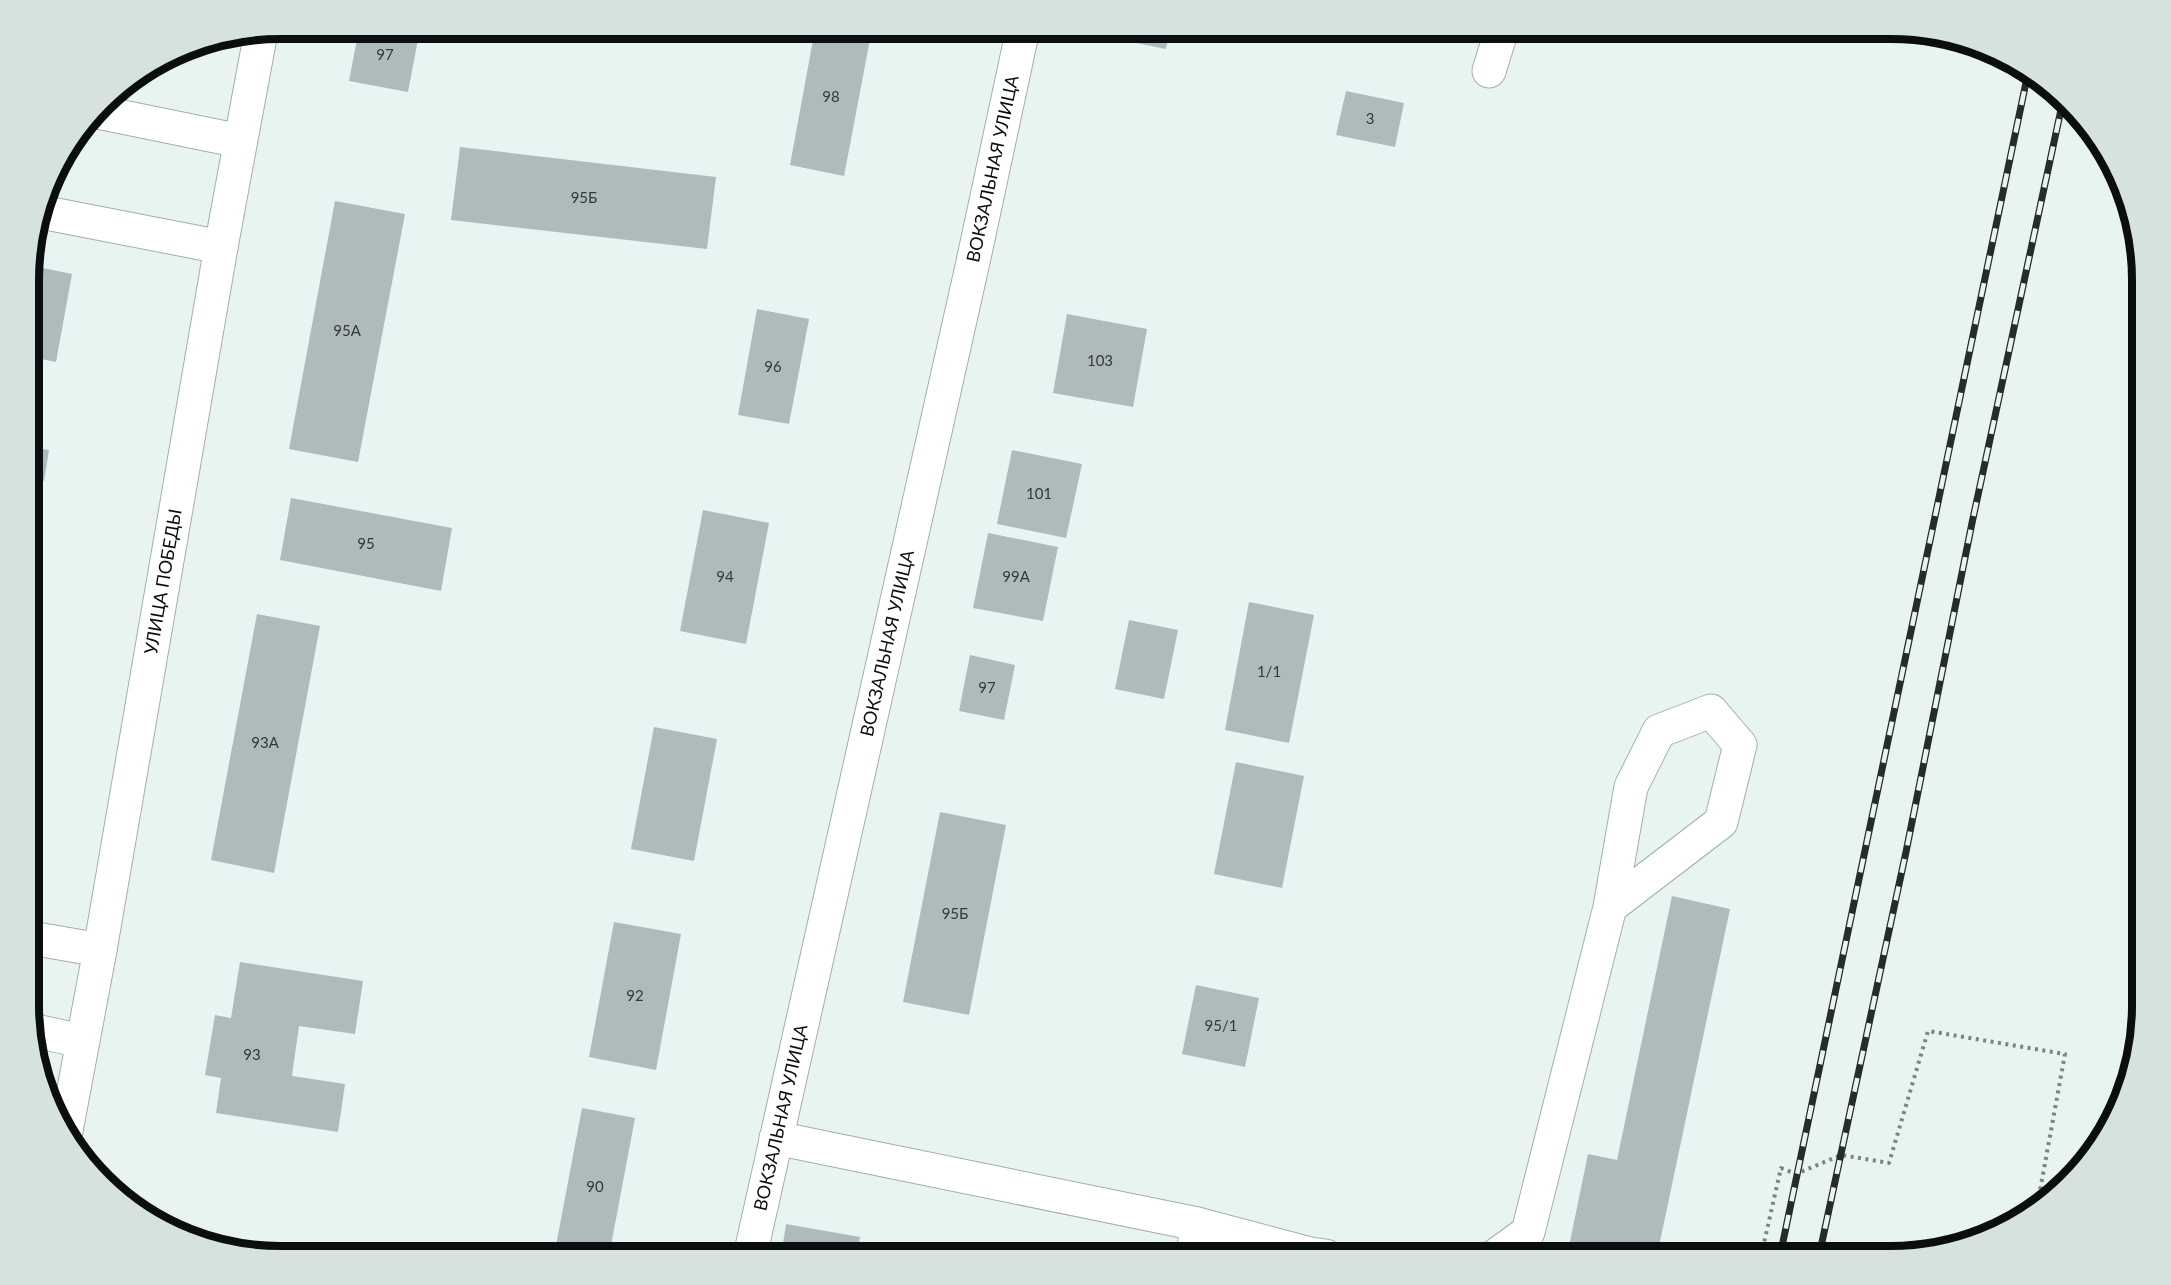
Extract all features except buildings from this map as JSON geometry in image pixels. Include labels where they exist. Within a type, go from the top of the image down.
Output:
[{"type":"street","name":"ВОКЗАЛЬНАЯ УЛИЦА","points":[[752,1246],[1021,39]]},
{"type":"street","points":[[1489,71],[1499,39]]},
{"type":"street","name":"УЛИЦА ПОБЕДЫ","points":[[68,1119],[100,950],[221,247],[259,40]]},
{"type":"street","points":[[106,114],[240,141]]},
{"type":"street","points":[[49,213],[221,247]]},
{"type":"street","points":[[1509,1246],[1528,1232],[1610,907],[1631,787],[1659,731],[1711,711],[1740,745],[1721,822],[1610,907]]},
{"type":"street","points":[[39,939],[100,950]]},
{"type":"street","points":[[41,1032],[82,1041]]},
{"type":"street","points":[[776,1138],[1197,1224],[1280,1246]]},
{"type":"street","points":[[1194,1246],[1197,1224]]},
{"type":"path","points":[[1763,1246],[1781,1168],[1796,1174],[1841,1155],[1889,1163],[1928,1030],[2064,1054],[2039,1195]]},
{"type":"railway","points":[[1782,1246],[2026,81]]},
{"type":"railway","points":[[1821,1246],[2061,110]]}]
